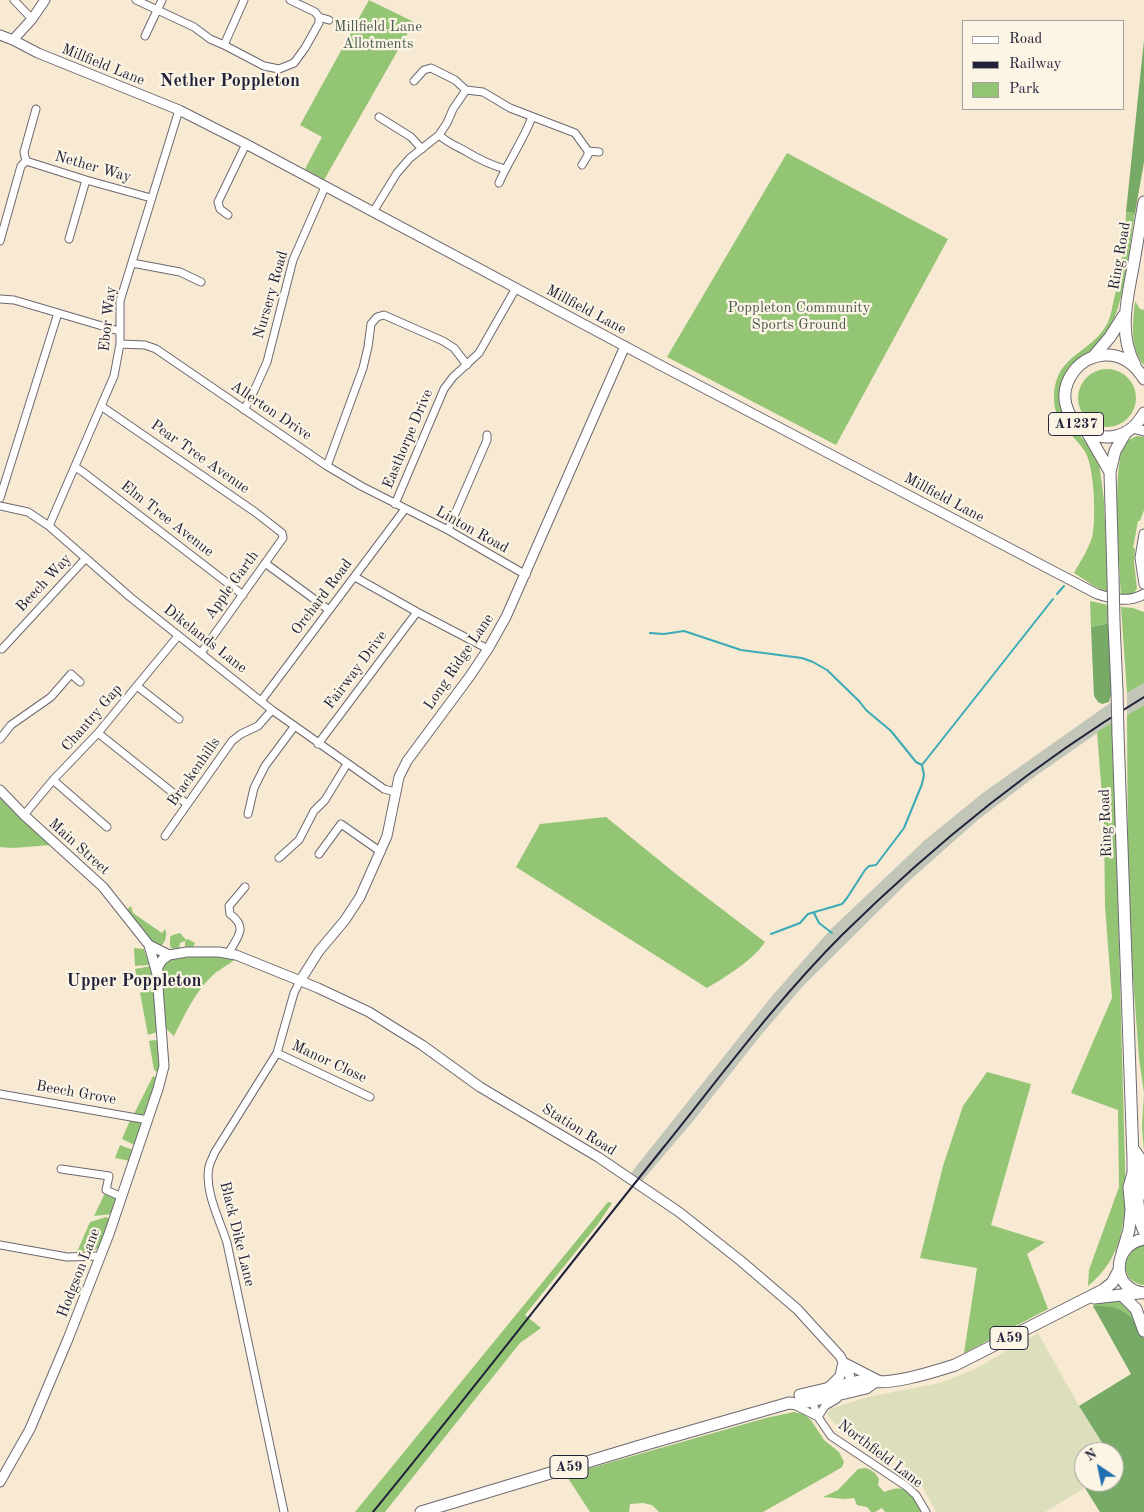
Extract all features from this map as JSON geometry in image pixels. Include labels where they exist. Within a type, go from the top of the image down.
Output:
[{"type":"highway","name":"Ring Road","points":[[1141,372],[1131,358],[1127,343],[1125,314],[1144,202]]},
{"type":"highway","name":"Ring Road","points":[[1093,357],[1110,337],[1125,314]]},
{"type":"highway","name":"A1237","points":[[1141,372],[1123,358],[1108,355],[1093,357],[1078,366],[1068,380],[1066,389],[1067,406],[1080,428],[1095,436],[1111,437],[1134,430],[1144,413]]},
{"type":"highway","name":"Ring Road","points":[[1134,430],[1115,451],[1110,472],[1133,1173],[1137,1187],[1140,1221],[1144,1231]]},
{"type":"highway","name":"Ring Road","points":[[1087,432],[1110,472]]},
{"type":"highway","points":[[1133,1149],[1141,1160],[1144,1202]]},
{"type":"highway","name":"Ring Road","points":[[1123,1249],[1129,1230],[1131,1210],[1129,1187],[1133,1173]]},
{"type":"highway","points":[[1086,1300],[1105,1278],[1123,1249],[1130,1244],[1144,1239]]},
{"type":"highway","points":[[1123,1249],[1119,1264],[1120,1270],[1126,1284],[1142,1295]]},
{"type":"highway","name":"A59","points":[[811,1397],[850,1389],[864,1380],[877,1382],[931,1372],[955,1365],[1066,1308],[1086,1300],[1108,1286],[1120,1270]]},
{"type":"highway","points":[[1122,1295],[1136,1308],[1144,1331]]},
{"type":"highway","name":"A59","points":[[1086,1300],[1122,1295],[1142,1295]]},
{"type":"highway","name":"A59","points":[[420,1512],[789,1403],[799,1404],[828,1388],[850,1389]]},
{"type":"street","points":[[14,0],[32,19]]},
{"type":"street","points":[[0,35],[13,40],[32,19],[45,0]]},
{"type":"street","points":[[136,0],[194,27],[210,39],[224,44],[264,66],[279,69],[294,63],[319,23],[319,17]]},
{"type":"street","points":[[145,36],[162,0]]},
{"type":"street","points":[[224,44],[244,0]]},
{"type":"street","points":[[290,0],[315,12],[319,17],[329,20]]},
{"type":"street","name":"Millfield Lane","points":[[13,40],[38,53],[179,110],[246,144],[1097,594],[1125,600],[1144,594]]},
{"type":"street","points":[[414,81],[424,70],[431,68],[455,80],[466,90],[483,92],[510,108],[575,133],[588,151],[588,155],[582,165]]},
{"type":"street","points":[[373,212],[397,173],[410,158],[440,135],[453,109],[466,90]]},
{"type":"street","points":[[0,241],[21,166],[26,161],[24,152],[36,109]]},
{"type":"street","name":"Ebor Way","points":[[49,526],[114,376],[120,344],[120,301],[179,110]]},
{"type":"street","points":[[379,117],[412,138],[422,149]]},
{"type":"street","points":[[499,183],[524,137],[532,117]]},
{"type":"street","points":[[440,135],[449,143],[485,163],[505,169]]},
{"type":"street","points":[[228,215],[220,209],[218,202],[246,144]]},
{"type":"street","points":[[588,151],[599,152]]},
{"type":"street","name":"Nether Way","points":[[26,161],[151,198]]},
{"type":"street","points":[[69,239],[86,180]]},
{"type":"street","name":"Nursery Road","points":[[244,410],[254,393],[267,362],[293,260],[325,187]]},
{"type":"street","points":[[132,263],[180,272],[201,282]]},
{"type":"street","name":"Easthorpe Drive","points":[[395,504],[444,389],[453,377],[484,346],[516,288]]},
{"type":"street","points":[[0,298],[14,300],[119,331]]},
{"type":"street","points":[[0,498],[58,313]]},
{"type":"street","points":[[327,466],[363,368],[371,324],[377,318],[384,314],[443,341],[454,348],[467,365]]},
{"type":"street","name":"Allerton Drive","points":[[120,344],[145,345],[156,349],[327,466],[405,509]]},
{"type":"street","name":"Long Ridge Lane","points":[[300,981],[319,951],[345,920],[360,897],[387,836],[399,777],[407,761],[488,649],[506,616],[526,575],[625,346]]},
{"type":"street","name":"Pear Tree Avenue","points":[[101,406],[255,512],[282,533]]},
{"type":"street","points":[[448,530],[487,440],[487,435]]},
{"type":"street","name":"Elm Tree Avenue","points":[[74,467],[243,595]]},
{"type":"street","name":"Dikelands Lane","points":[[0,506],[28,512],[49,526],[130,597],[294,727],[384,790],[396,792]]},
{"type":"street","name":"Linton Road","points":[[405,509],[448,530],[526,575]]},
{"type":"street","name":"Orchard Road","points":[[261,701],[405,509]]},
{"type":"street","name":"Apple Garth","points":[[201,653],[283,538],[282,533]]},
{"type":"street","points":[[1144,534],[1140,558],[1144,584]]},
{"type":"street","name":"Beech Way","points":[[2,649],[86,558]]},
{"type":"street","points":[[265,563],[329,610]]},
{"type":"street","points":[[355,577],[488,649]]},
{"type":"street","name":"Fairway Drive","points":[[318,744],[417,612]]},
{"type":"street","name":"Chantry Gap","points":[[24,815],[53,780],[98,734],[178,636]]},
{"type":"street","points":[[0,738],[11,726],[51,697],[71,674],[80,682]]},
{"type":"street","points":[[137,686],[179,719]]},
{"type":"street","name":"Brackenhills","points":[[165,836],[232,741],[241,734],[258,726],[272,710]]},
{"type":"street","points":[[248,814],[254,788],[265,766],[294,727]]},
{"type":"street","points":[[98,734],[188,804]]},
{"type":"street","points":[[279,858],[299,840],[314,811],[325,800],[347,764]]},
{"type":"street","points":[[53,780],[107,827]]},
{"type":"street","name":"Main Street","points":[[0,790],[24,815],[103,888],[149,945]]},
{"type":"street","points":[[319,854],[341,824],[381,852]]},
{"type":"street","points":[[228,954],[241,926],[230,914],[229,906],[245,888]]},
{"type":"street","points":[[149,945],[169,955],[162,960],[157,974]]},
{"type":"street","points":[[149,945],[157,974]]},
{"type":"street","name":"Station Road","points":[[169,955],[187,952],[219,952],[240,956],[368,1012],[422,1045],[480,1087],[598,1157],[679,1212],[777,1290],[831,1345],[843,1361],[848,1369],[850,1389]]},
{"type":"street","name":"Hodgson Lane","points":[[0,1482],[19,1452],[30,1429],[101,1256],[148,1120],[164,1066],[157,974]]},
{"type":"street","name":"Black Dike Lane","points":[[284,1512],[227,1243],[208,1190],[209,1167],[215,1152],[277,1053],[294,993],[300,981]]},
{"type":"street","name":"Manor Close","points":[[277,1053],[370,1096]]},
{"type":"street","name":"Beech Grove","points":[[0,1094],[148,1120]]},
{"type":"street","points":[[61,1169],[109,1176],[106,1190],[122,1197]]},
{"type":"street","points":[[0,1245],[68,1257],[101,1256]]},
{"type":"street","points":[[828,1388],[840,1376],[843,1361],[877,1382]]},
{"type":"street","name":"Northfield Lane","points":[[818,1417],[828,1404],[850,1389]]},
{"type":"street","name":"Northfield Lane","points":[[811,1397],[818,1417],[826,1430],[837,1441],[906,1486],[916,1495],[926,1512]]},
{"type":"street","name":"Northfield Lane","points":[[789,1403],[818,1417]]},
{"type":"shaded area","points":[[1144,683],[1144,705],[1127,715],[1127,693]]},
{"type":"shaded area","points":[[1113,701],[1113,722],[1037,775],[979,819],[909,881],[803,986],[642,1181],[631,1173],[772,996],[830,930],[925,840],[984,792]]},
{"type":"shaded area","points":[[1038,1333],[1102,1442],[1074,1442],[1074,1492],[1078,1492],[1045,1512],[936,1512],[916,1475],[894,1459],[886,1456],[882,1449],[878,1452],[850,1438],[837,1427],[827,1414],[830,1409],[868,1397],[940,1383],[975,1369]]},
{"type":"green space","name":"Millfield Lane Allotments","points":[[369,0],[414,22],[324,180],[305,169],[322,137],[300,125]]},
{"type":"green space","points":[[1144,40],[1144,162],[1135,213],[1126,212]]},
{"type":"green space","name":"Poppleton Community Sports Ground","points":[[787,153],[948,239],[836,445],[667,357]]},
{"type":"green space","points":[[1126,212],[1135,213],[1126,275],[1118,307],[1113,322],[1101,342],[1076,363],[1065,415],[1073,428],[1093,450],[1099,462],[1104,501],[1108,593],[1074,573],[1092,537],[1094,514],[1092,477],[1084,450],[1060,421],[1054,399],[1056,384],[1066,364],[1100,334],[1108,321],[1121,267]]},
{"type":"green space","points":[[1135,301],[1140,309],[1144,310],[1144,365],[1139,358],[1134,342]]},
{"type":"green space","points":[[1101,369],[1113,369],[1128,377],[1136,392],[1136,404],[1128,419],[1113,427],[1101,427],[1086,419],[1078,404],[1078,392],[1086,377]]},
{"type":"green space","points":[[1137,436],[1144,437],[1144,510],[1140,521],[1138,521],[1133,548],[1135,548],[1134,562],[1137,589],[1132,595],[1121,596],[1117,517],[1118,473],[1125,444]]},
{"type":"green space","points":[[1090,601],[1108,605],[1110,623],[1091,627]]},
{"type":"green space","points":[[1121,607],[1133,608],[1144,612],[1144,683],[1127,693]]},
{"type":"green space","points":[[1110,623],[1112,691],[1109,702],[1102,704],[1094,696],[1091,627]]},
{"type":"green space","points":[[1144,705],[1144,1093],[1139,1058],[1132,963],[1128,860],[1127,715]]},
{"type":"green space","points":[[1113,722],[1126,1201],[1120,1237],[1112,1258],[1106,1268],[1088,1286],[1089,1270],[1119,1187],[1118,1110],[1071,1093],[1112,998],[1105,906],[1104,821],[1097,732]]},
{"type":"green space","points":[[0,797],[19,817],[51,845],[13,848],[0,847]]},
{"type":"green space","points":[[606,817],[676,874],[765,942],[760,949],[739,968],[707,988],[516,867],[540,824]]},
{"type":"green space","points":[[131,906],[133,913],[162,933],[165,929],[166,938],[161,946],[155,945],[126,910]]},
{"type":"green space","points":[[180,933],[186,940],[188,939],[195,943],[193,948],[185,949],[185,941],[180,943],[179,950],[171,948],[170,937]]},
{"type":"green space","points":[[134,948],[144,949],[149,965],[135,966]]},
{"type":"green space","points":[[211,956],[234,960],[214,974],[200,989],[174,1036],[164,1027],[159,975],[163,963],[176,958]]},
{"type":"green space","points":[[151,966],[153,979],[139,987],[135,969]]},
{"type":"green space","points":[[152,987],[154,988],[157,1032],[148,1035],[140,993]]},
{"type":"green space","points":[[149,1041],[159,1041],[161,1064],[157,1072],[154,1070]]},
{"type":"green space","points":[[987,1072],[1031,1084],[991,1225],[1045,1242],[1027,1254],[1048,1309],[964,1353],[977,1268],[920,1258],[943,1166],[963,1106]]},
{"type":"green space","points":[[153,1076],[157,1078],[145,1114],[134,1114]]},
{"type":"green space","points":[[1144,1093],[1144,1151],[1142,1127]]},
{"type":"green space","points":[[131,1118],[142,1124],[135,1145],[122,1139]]},
{"type":"green space","points":[[120,1145],[133,1150],[130,1161],[115,1158]]},
{"type":"green space","points":[[105,1193],[118,1199],[113,1214],[94,1216]]},
{"type":"green space","points":[[608,1202],[612,1203],[598,1224],[525,1315],[541,1328],[520,1343],[385,1512],[355,1512]]},
{"type":"green space","points":[[106,1217],[110,1219],[100,1247],[93,1251],[77,1252],[90,1222]]},
{"type":"green space","points":[[1144,1245],[1144,1285],[1136,1283],[1130,1278],[1126,1266],[1130,1254]]},
{"type":"green space","points":[[1112,1298],[1130,1304],[1141,1331],[1101,1306],[1093,1306],[1098,1301]]},
{"type":"green space","points":[[1093,1306],[1111,1307],[1124,1312],[1135,1322],[1144,1338],[1144,1512],[1100,1512],[1088,1492],[1124,1492],[1124,1442],[1102,1442],[1079,1406],[1131,1374]]},
{"type":"green space","points":[[794,1412],[803,1414],[811,1420],[824,1440],[839,1452],[844,1462],[842,1467],[763,1512],[659,1512],[652,1505],[643,1503],[630,1504],[629,1512],[590,1512],[566,1475],[766,1418]]},
{"type":"green space","points":[[865,1468],[876,1475],[879,1479],[878,1485],[884,1492],[898,1488],[903,1489],[911,1495],[923,1512],[885,1512],[882,1508],[871,1512],[867,1507],[857,1505],[854,1498],[823,1497],[838,1490],[858,1469]]},
{"type":"waterway","points":[[1057,594],[1064,586]]},
{"type":"waterway","points":[[771,934],[800,923],[808,914],[842,904],[865,870],[869,866],[876,865],[904,828],[922,784],[924,775],[922,765],[1053,599]]},
{"type":"waterway","points":[[650,633],[664,634],[684,631],[741,650],[802,658],[813,662],[827,670],[866,710],[891,731],[916,762],[922,765]]},
{"type":"waterway","points":[[814,913],[819,923],[832,933]]},
{"type":"railway","points":[[373,1512],[750,1039],[818,960],[912,869],[986,807],[1063,750],[1144,697]]},
{"type":"district","name":"Nether Poppleton","points":[[230,81]]},
{"type":"district","name":"Upper Poppleton","points":[[134,981]]}]
